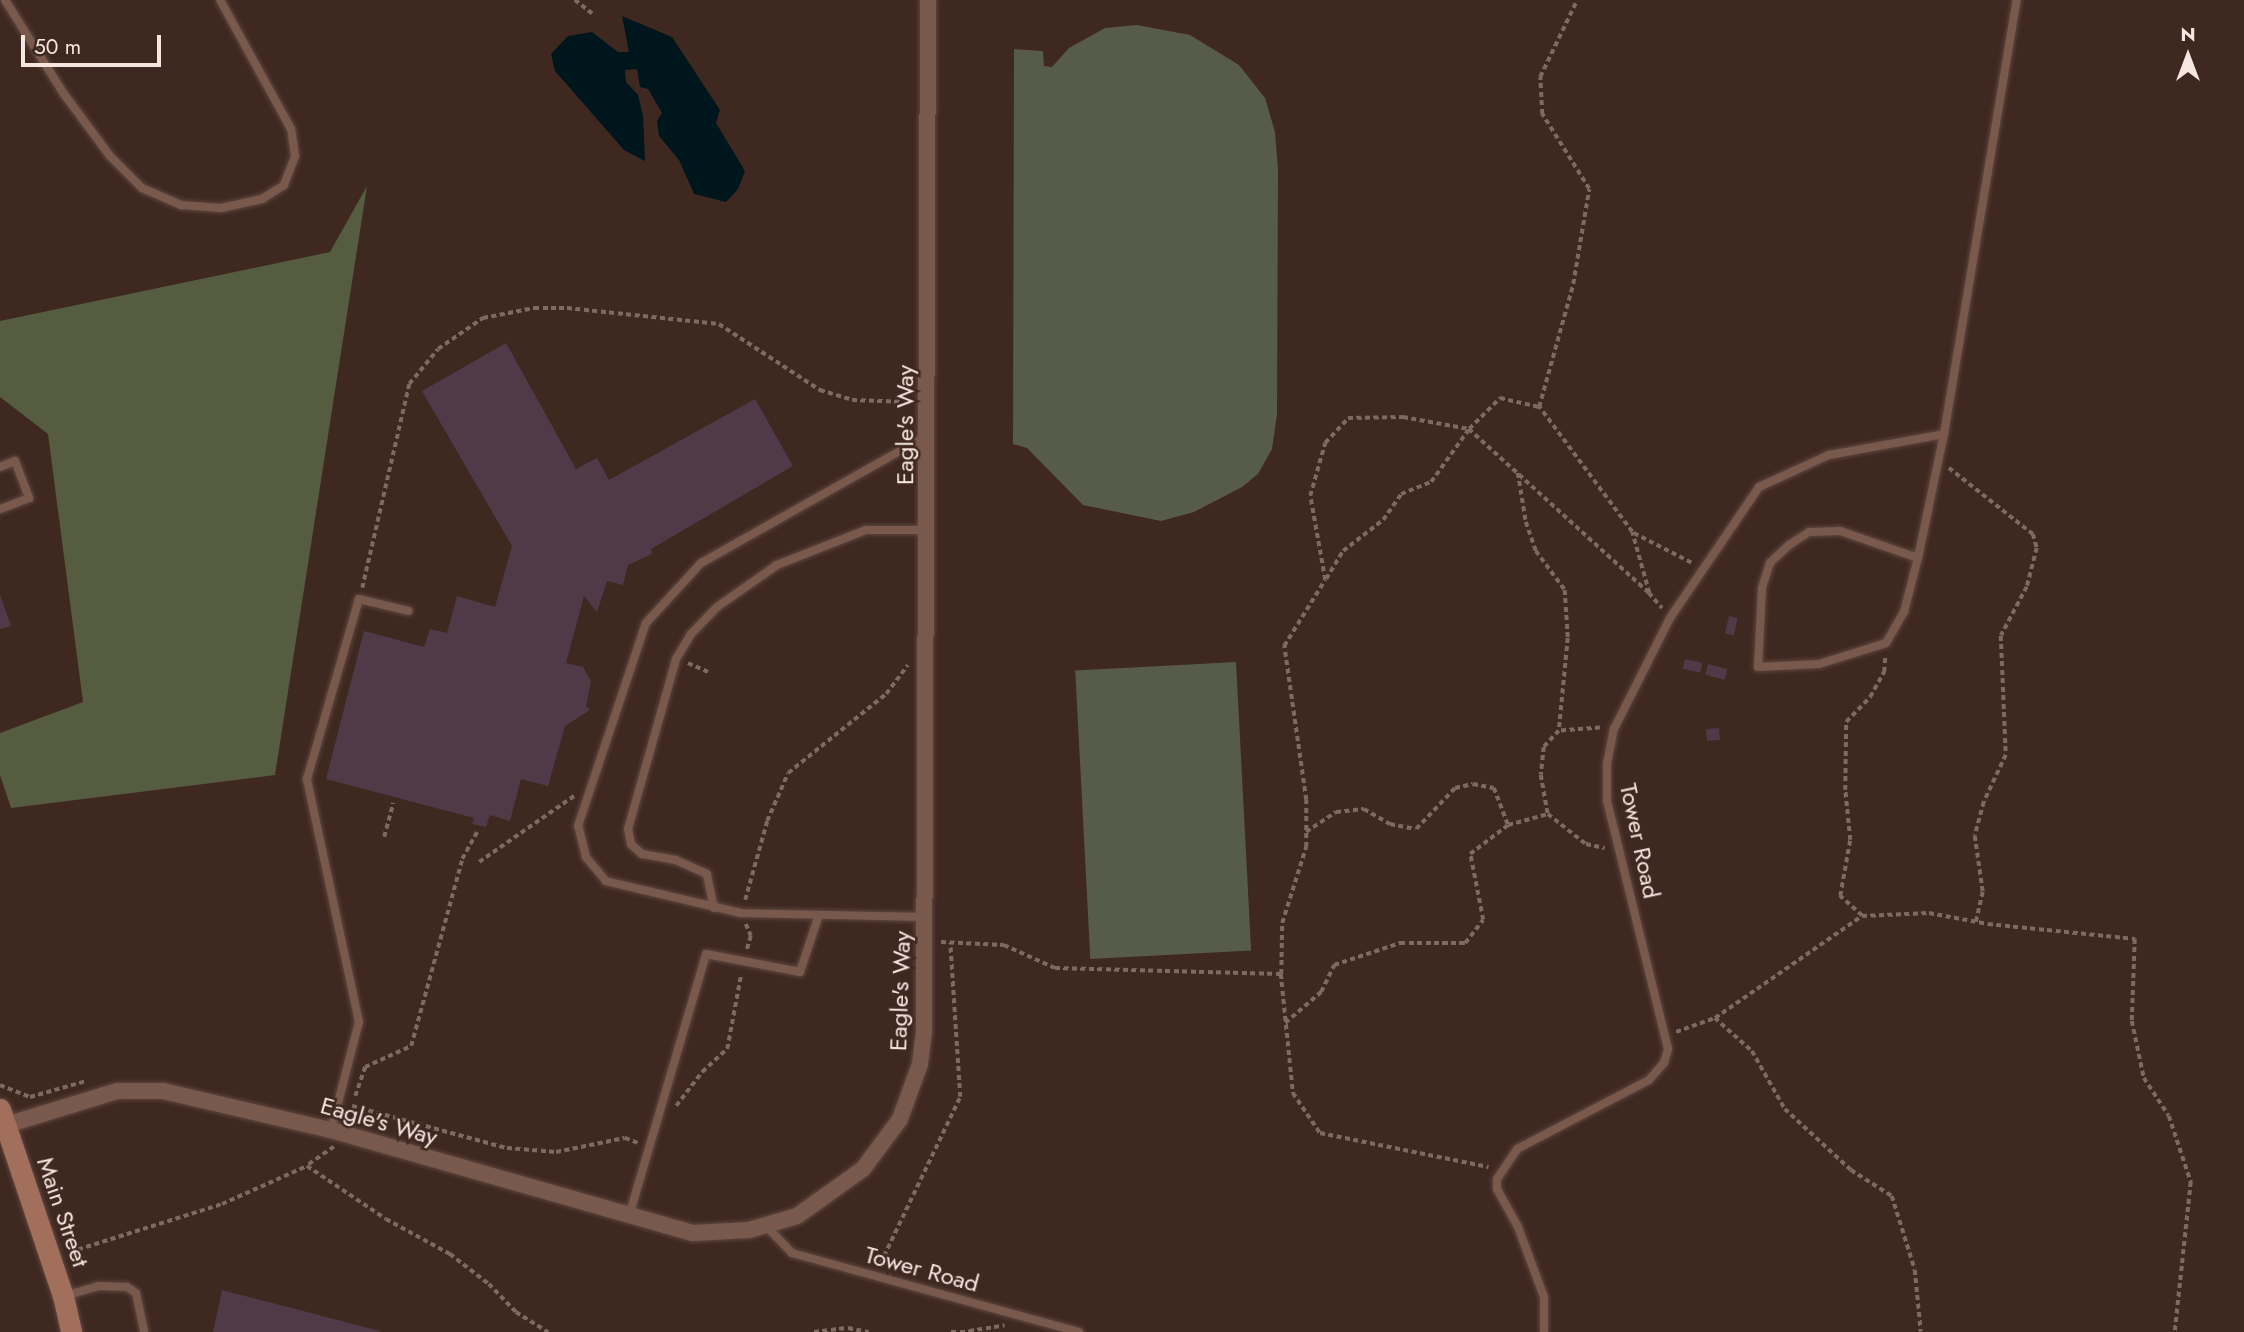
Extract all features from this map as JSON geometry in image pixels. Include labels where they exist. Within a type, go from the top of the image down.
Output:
[{"type":"main road","name":"Main Street","points":[[3,1117],[64,1296],[71,1332]]},
{"type":"street","name":"Eagle's Way","points":[[3,1117],[139,1089],[208,1099],[337,1127],[693,1233],[765,1226],[797,1216],[836,1192],[863,1169],[900,1119],[920,1064],[926,942],[929,530],[926,436],[930,26],[928,0]]},
{"type":"lane","points":[[5,0],[64,94],[110,156],[142,188],[181,205],[221,208],[262,199],[284,185],[295,156],[291,129],[220,0]]},
{"type":"lane","points":[[1918,558],[1840,531],[1809,532],[1770,563],[1762,588],[1758,667],[1819,664],[1886,643],[1904,612],[1918,558],[1944,434],[2017,0]]},
{"type":"lane","name":"Tower Road","points":[[1502,1169],[1517,1149],[1649,1080],[1664,1063],[1668,1035],[1607,801],[1607,764],[1614,729],[1670,618],[1759,487],[1829,455],[1944,434]]},
{"type":"lane","points":[[926,436],[701,563],[646,623],[578,826],[586,858],[606,881],[741,914],[926,918]]},
{"type":"lane","points":[[0,467],[15,461],[29,498],[0,509]]},
{"type":"lane","points":[[714,908],[707,874],[676,860],[642,854],[631,844],[628,829],[676,659],[691,634],[718,607],[777,565],[866,530],[929,530]]},
{"type":"lane","points":[[337,1127],[359,1022],[307,779],[359,599],[409,611]]},
{"type":"lane","points":[[629,1216],[706,954],[800,972],[819,915]]},
{"type":"lane","points":[[1502,1169],[1497,1189],[1518,1227],[1540,1284],[1544,1332]]},
{"type":"lane","name":"Tower Road","points":[[765,1226],[792,1253],[1079,1332]]},
{"type":"lane","points":[[64,1296],[98,1286],[127,1287],[136,1293],[144,1332]]},
{"type":"path","points":[[575,0],[593,14]]},
{"type":"path","points":[[1539,407],[1573,284],[1588,189],[1542,114],[1540,77],[1577,0]]},
{"type":"path","points":[[359,599],[409,384],[438,349],[483,318],[534,308],[567,308],[719,324],[820,390],[852,400],[910,402]]},
{"type":"path","points":[[1502,1169],[1320,1133],[1293,1093],[1281,974],[1282,923],[1306,847],[1306,832],[1284,646],[1343,551],[1383,520],[1401,494],[1431,482],[1469,429],[1500,398],[1539,407],[1632,532],[1649,593]]},
{"type":"path","points":[[1325,580],[1310,496],[1325,443],[1348,418],[1403,417],[1469,429],[1649,593],[1670,618]]},
{"type":"path","points":[[1939,460],[2033,534],[2037,548],[2027,587],[2001,636],[2006,755],[1984,802],[1975,836],[1983,892],[1976,922]]},
{"type":"path","points":[[1518,473],[1525,522],[1536,551],[1565,590],[1568,638],[1559,731],[1544,747],[1541,775],[1548,814],[1586,844],[1620,852]]},
{"type":"path","points":[[1632,532],[1702,569]]},
{"type":"path","points":[[1862,916],[1840,896],[1850,840],[1845,790],[1846,722],[1870,697],[1884,673],[1886,643]]},
{"type":"path","points":[[672,1117],[702,1072],[727,1049],[751,936],[741,914],[767,821],[788,773],[886,694],[912,660]]},
{"type":"path","points":[[1559,731],[1614,729]]},
{"type":"path","points":[[1306,832],[1336,812],[1364,810],[1391,824],[1416,829],[1455,788],[1474,784],[1494,788],[1508,825]]},
{"type":"path","points":[[479,862],[574,796]]},
{"type":"path","points":[[384,837],[393,803]]},
{"type":"path","points":[[1285,1023],[1321,992],[1334,965],[1370,950],[1400,943],[1465,943],[1483,920],[1470,854],[1508,825],[1548,814]]},
{"type":"path","points":[[70,1252],[222,1204],[307,1166],[337,1144],[337,1127],[349,1114],[365,1067],[411,1046],[462,859],[478,830]]},
{"type":"path","points":[[1668,1035],[1715,1018],[1862,916],[1929,912],[1976,922],[2135,939],[2132,1021],[2144,1078],[2169,1116],[2191,1182],[2175,1332]]},
{"type":"path","points":[[926,942],[1004,945],[1055,968],[1281,974]]},
{"type":"path","points":[[875,1276],[960,1097],[950,943]]},
{"type":"path","points":[[1715,1018],[1752,1051],[1785,1109],[1851,1170],[1892,1196],[1915,1270],[1921,1332]]},
{"type":"path","points":[[0,1085],[30,1097],[88,1081]]},
{"type":"path","points":[[352,1107],[507,1148],[556,1152],[625,1138],[649,1146]]},
{"type":"path","points":[[307,1166],[386,1219],[450,1254],[489,1284],[516,1312],[548,1332]]},
{"type":"path","points":[[814,1332],[848,1328],[869,1332]]},
{"type":"path","points":[[951,1332],[973,1332]]},
{"type":"green space","points":[[1137,25],[1190,35],[1239,65],[1265,98],[1275,132],[1278,169],[1277,414],[1272,449],[1258,474],[1242,487],[1194,512],[1161,521],[1083,505],[1027,448],[1013,444],[1014,49],[1043,51],[1044,66],[1052,67],[1069,48],[1105,28]]},
{"type":"green space","points":[[367,186],[275,775],[11,808],[0,775],[0,733],[83,702],[48,434],[0,397],[0,321],[330,252]]},
{"type":"green space","points":[[1236,662],[1251,951],[1090,959],[1075,670]]},
{"type":"water","points":[[622,16],[672,37],[720,110],[716,123],[745,171],[738,189],[726,202],[694,194],[679,160],[659,136],[657,121],[662,113],[648,89],[640,87],[637,69],[625,70],[626,82],[638,95],[643,116],[645,161],[624,150],[555,71],[551,54],[568,36],[592,32],[618,52],[629,52]]},
{"type":"building","points":[[506,343],[576,469],[597,458],[609,480],[755,399],[793,466],[651,549],[652,554],[628,565],[623,585],[607,581],[597,612],[584,596],[566,663],[583,667],[591,681],[586,706],[590,710],[565,726],[548,786],[521,779],[510,821],[490,815],[486,827],[472,824],[474,818],[326,779],[364,631],[424,647],[430,629],[447,633],[457,596],[495,607],[512,546],[422,391]]},
{"type":"building","points":[[0,595],[11,626],[0,629]]},
{"type":"building","points":[[1729,616],[1738,618],[1734,636],[1725,634]]},
{"type":"building","points":[[1685,659],[1703,663],[1700,673],[1683,669]]},
{"type":"building","points":[[1708,664],[1727,669],[1724,680],[1705,675]]},
{"type":"building","points":[[1719,728],[1720,740],[1707,741],[1706,729]]},
{"type":"building","points":[[222,1290],[380,1331],[380,1332],[213,1332]]}]
